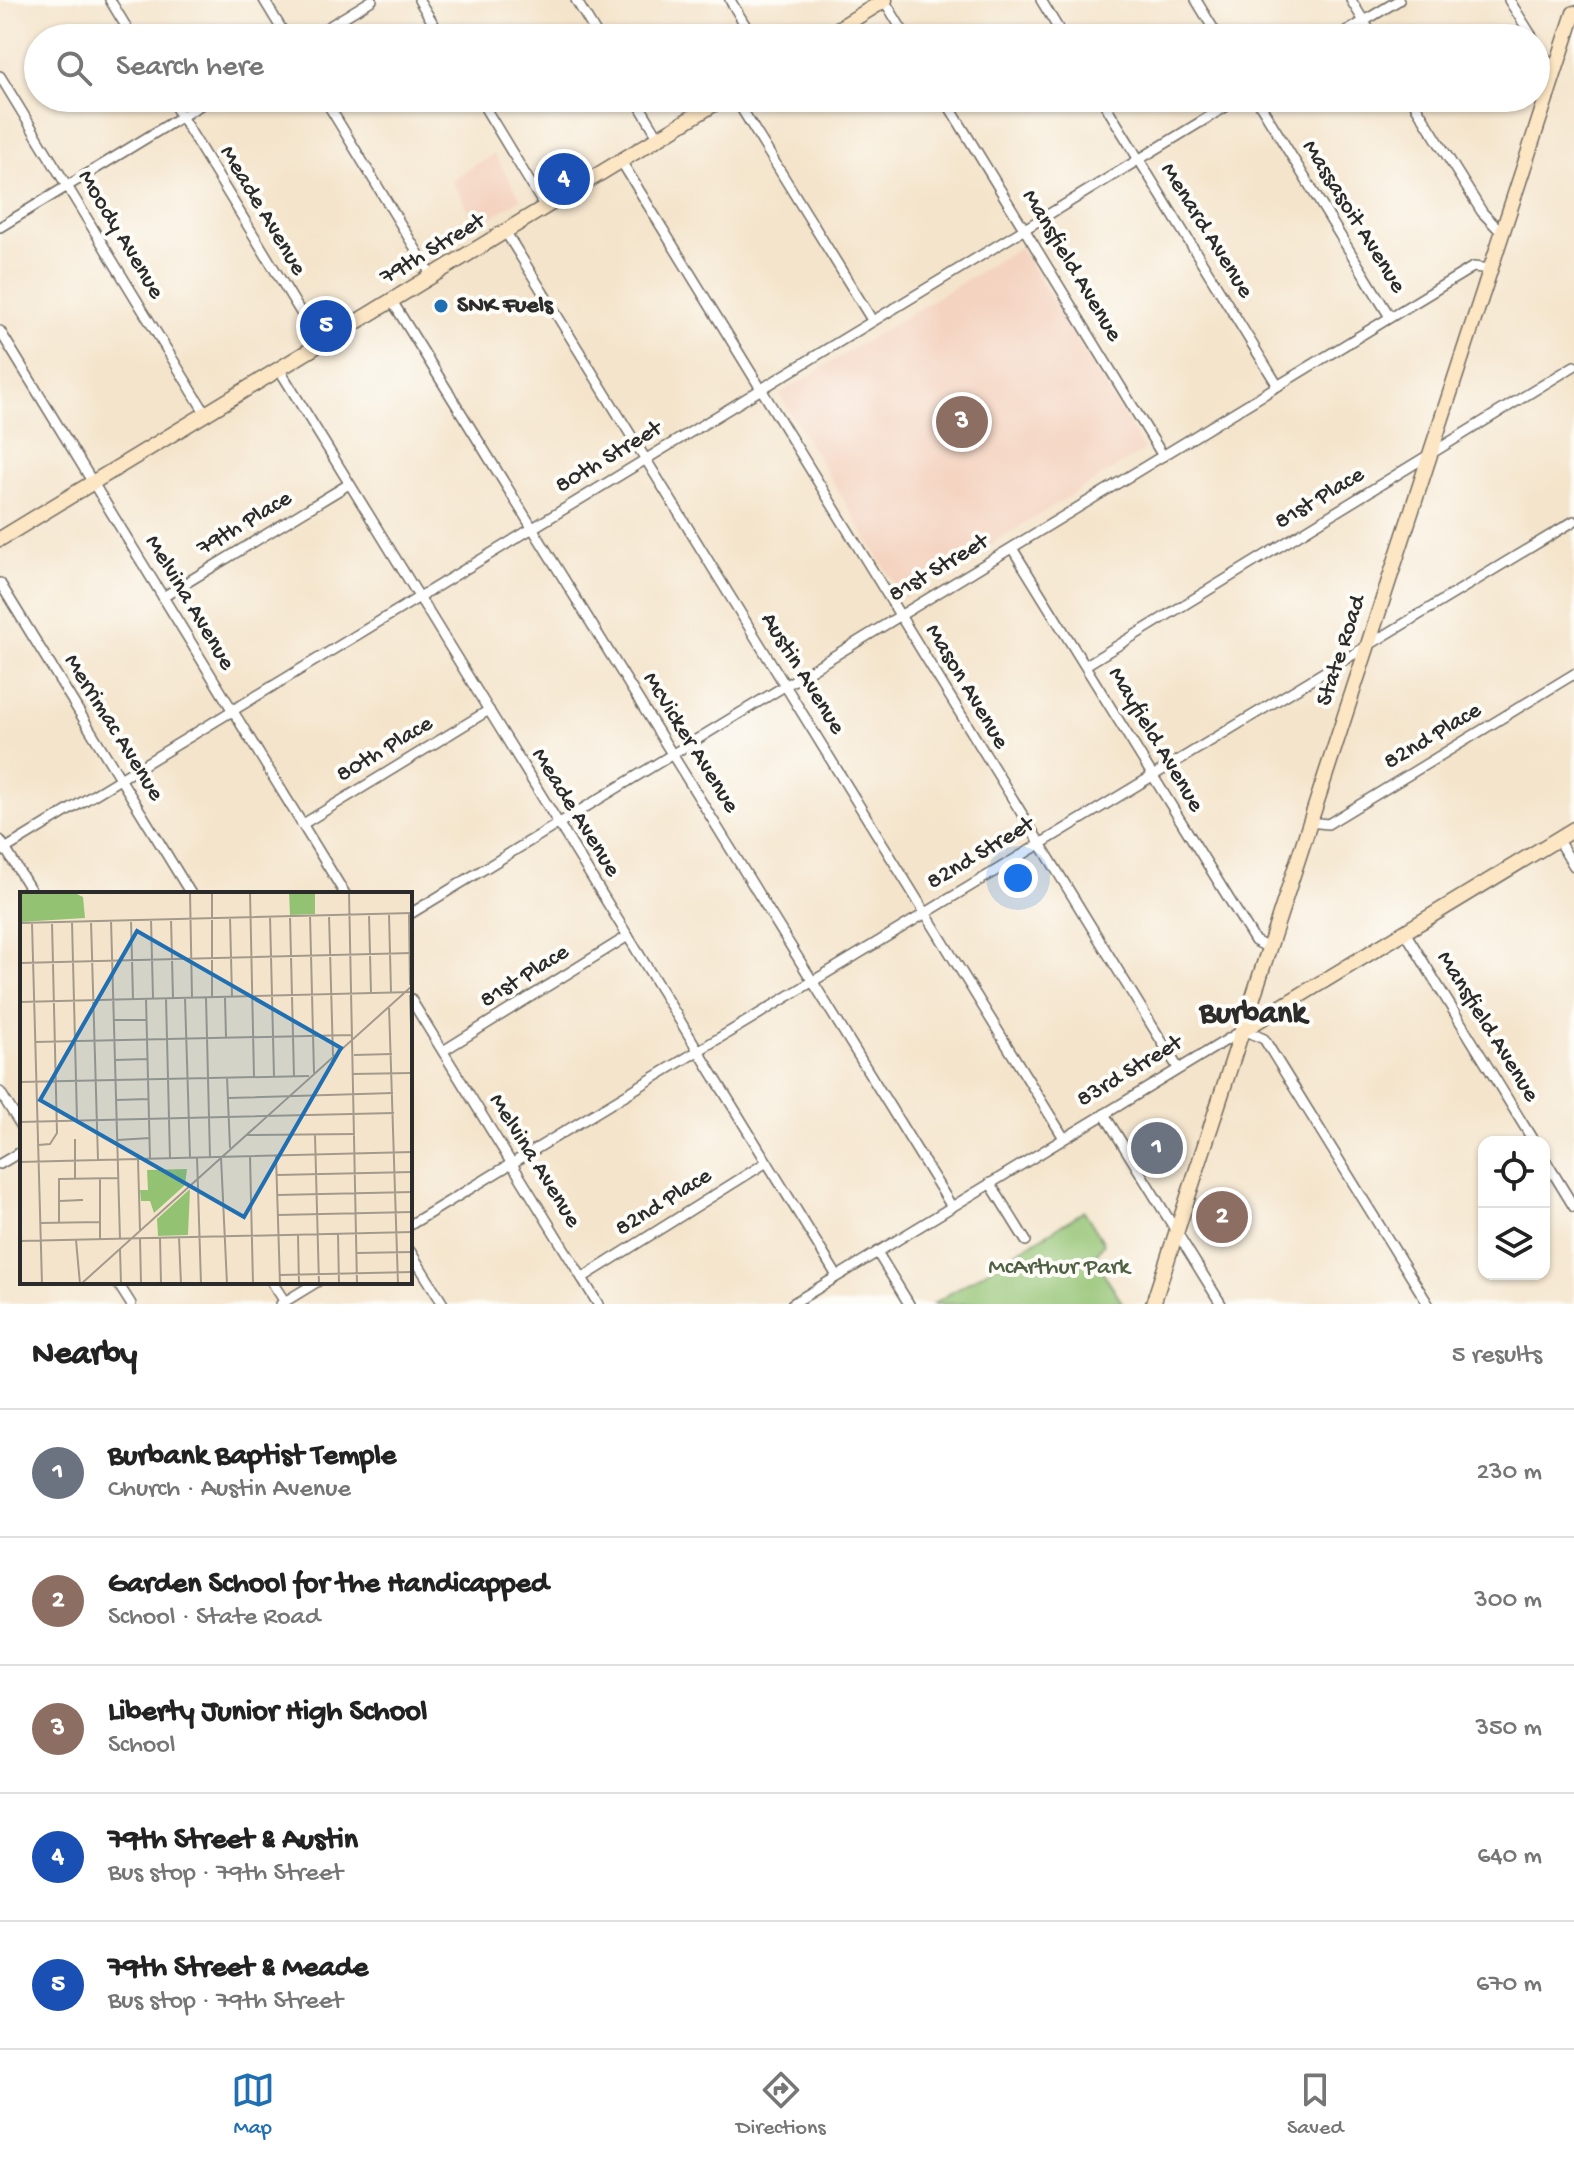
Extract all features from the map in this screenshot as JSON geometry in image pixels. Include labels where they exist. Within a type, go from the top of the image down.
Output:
[{"type":"street","points":[[110,0],[125,24]]},
{"type":"street","points":[[264,0],[279,24]]},
{"type":"street","points":[[333,24],[372,0]]},
{"type":"street","points":[[419,0],[434,24]]},
{"type":"street","points":[[576,0],[591,24]]},
{"type":"street","points":[[730,0],[745,24]]},
{"type":"street","points":[[845,24],[884,0],[899,24]]},
{"type":"street","points":[[1041,0],[1056,24]]},
{"type":"street","points":[[1196,0],[1211,24]]},
{"type":"street","points":[[1351,0],[1366,24]]},
{"type":"street","points":[[1359,24],[1399,0]]},
{"type":"street","points":[[1509,0],[1524,24]]},
{"type":"street","name":"State Road","points":[[1550,88],[1574,13]]},
{"type":"street","points":[[1550,65],[1555,73]]},
{"type":"street","name":"Moody Avenue","points":[[0,76],[206,414]]},
{"type":"street","name":"Meade Avenue","points":[[178,112],[320,344]]},
{"type":"street","points":[[0,227],[189,112]]},
{"type":"street","points":[[332,112],[432,276]]},
{"type":"street","points":[[487,112],[545,207]]},
{"type":"street","points":[[643,112],[659,138]]},
{"type":"street","name":"79th Street","points":[[0,539],[701,112]]},
{"type":"street","points":[[744,112],[872,320]]},
{"type":"street","name":"Mansfield Avenue","points":[[953,112],[1163,456]]},
{"type":"street","name":"Menard Avenue","points":[[1110,112],[1278,386]]},
{"type":"street","name":"80th Street","points":[[2,847],[120,779],[1217,112]]},
{"type":"street","name":"Massasoit Avenue","points":[[1265,112],[1390,317]]},
{"type":"street","points":[[1420,112],[1482,212],[1503,234]]},
{"type":"street","name":"State Road","points":[[1153,1304],[1542,112]]},
{"type":"street","name":"Mason Avenue","points":[[621,161],[1178,1068]]},
{"type":"street","name":"Austin Avenue","points":[[505,231],[1064,1138]]},
{"type":"street","name":"81st Street","points":[[412,913],[1473,267],[1491,269]]},
{"type":"street","name":"McVicker Avenue","points":[[392,301],[952,1207]]},
{"type":"street","name":"Melvina Avenue","points":[[0,331],[344,892]]},
{"type":"street","name":"81st Place","points":[[1086,665],[1574,366]]},
{"type":"street","name":"Meade Avenue","points":[[279,369],[837,1276]]},
{"type":"street","name":"79th Place","points":[[163,597],[349,484]]},
{"type":"street","name":"82nd Street","points":[[412,1224],[1574,521]]},
{"type":"street","name":"Mayfield Avenue","points":[[1012,548],[1255,941],[1269,948]]},
{"type":"street","name":"Merrimac Avenue","points":[[0,583],[190,892]]},
{"type":"street","name":"82nd Place","points":[[1309,822],[1328,824],[1574,674]]},
{"type":"street","name":"80th Place","points":[[303,824],[489,710]]},
{"type":"street","name":"83rd Street","points":[[792,1304],[1574,829]]},
{"type":"street","points":[[1557,839],[1574,866]]},
{"type":"street","points":[[2,847],[32,892]]},
{"type":"street","name":"Mansfield Avenue","points":[[1405,932],[1530,1136]]},
{"type":"street","name":"81st Place","points":[[443,1051],[628,936]]},
{"type":"street","name":"Melvina Avenue","points":[[412,1001],[598,1304]]},
{"type":"street","points":[[1243,1030],[1264,1039],[1428,1304]]},
{"type":"street","points":[[0,1092],[20,1124]]},
{"type":"street","points":[[1104,1114],[1221,1304]]},
{"type":"street","points":[[0,1164],[20,1152]]},
{"type":"street","name":"82nd Place","points":[[582,1278],[767,1162]]},
{"type":"street","points":[[1550,1168],[1574,1207]]},
{"type":"street","points":[[990,1183],[1026,1241]]},
{"type":"street","points":[[877,1252],[909,1304]]},
{"type":"street","points":[[412,1254],[443,1304]]},
{"type":"street","points":[[118,1284],[131,1304]]},
{"type":"street","points":[[273,1284],[283,1303],[314,1284]]},
{"type":"shaded area","points":[[494,154],[521,199],[478,225],[451,180]]},
{"type":"shaded area","points":[[1020,247],[1145,450],[903,598],[779,394]]},
{"type":"green space","name":"McArthur Park","points":[[1084,1211],[1104,1243],[1094,1258],[1123,1304],[933,1304]]},
{"type":"place","name":"79th Street & Austin","points":[[564,179]]},
{"type":"place","name":"SNK Fuels","points":[[441,306]]},
{"type":"place","name":"79th Street & Meade","points":[[326,326]]},
{"type":"place","name":"Liberty Junior High School","points":[[962,422]]},
{"type":"place","name":"Burbank Baptist Temple","points":[[1157,1148]]},
{"type":"place","name":"Garden School for the Handicapped","points":[[1222,1217]]},
{"type":"district","name":"Burbank","points":[[1253,1015]]}]
